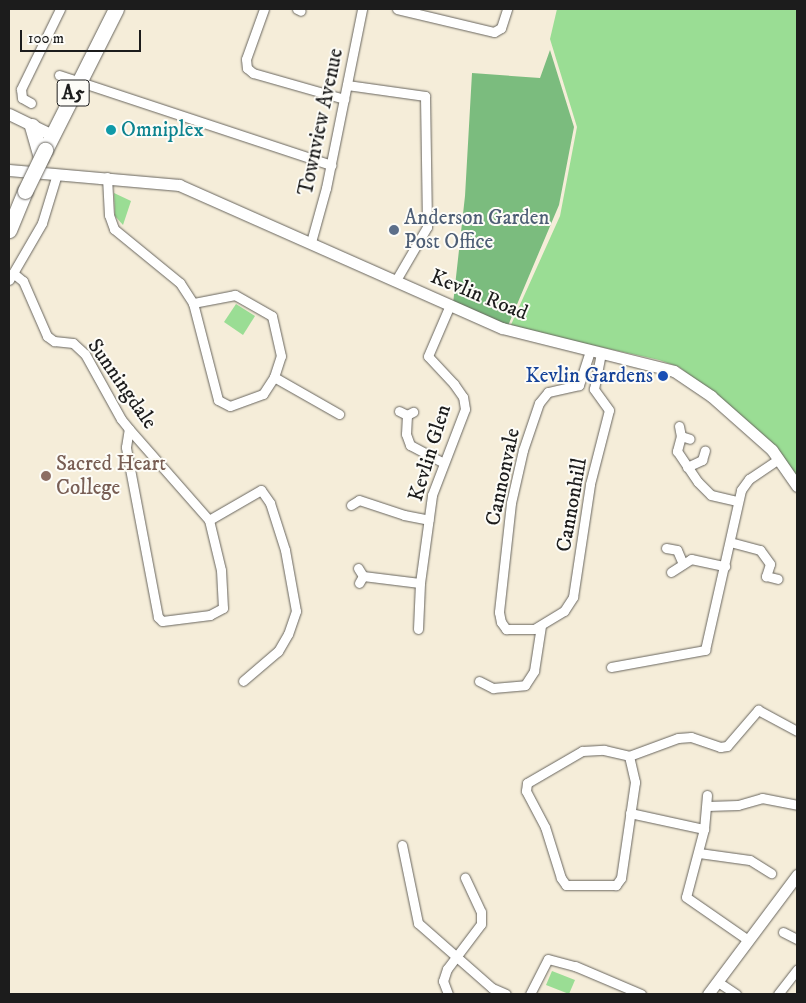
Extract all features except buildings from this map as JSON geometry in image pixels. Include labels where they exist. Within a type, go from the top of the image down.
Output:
[{"type":"highway","name":"A5","points":[[9,230],[41,151],[52,135],[116,9]]},
{"type":"highway","points":[[41,151],[33,126],[63,113]]},
{"type":"street","points":[[32,103],[22,98],[21,89],[60,9]]},
{"type":"street","points":[[264,9],[246,59],[247,68],[253,73],[344,99]]},
{"type":"street","name":"Townview Avenue","points":[[311,242],[331,164],[362,9]]},
{"type":"street","points":[[397,9],[429,12],[494,32],[501,28],[507,9]]},
{"type":"street","points":[[59,75],[331,164]]},
{"type":"street","points":[[347,84],[425,96],[427,227],[396,280]]},
{"type":"street","points":[[9,114],[52,135]]},
{"type":"street","name":"Kevlin Road","points":[[9,170],[179,185],[511,331],[674,371],[694,383],[779,459],[797,486]]},
{"type":"street","points":[[11,277],[42,223],[57,174]]},
{"type":"street","points":[[107,178],[109,215],[114,229],[180,283],[193,304],[218,400],[230,406],[263,394],[274,377],[282,356],[272,316],[235,295],[193,304]]},
{"type":"street","name":"Sunningdale","points":[[11,277],[23,281],[47,336],[54,341],[73,343],[85,354],[121,419],[130,429],[209,520],[221,570],[223,608],[210,615],[162,621],[158,616],[126,447],[130,429]]},
{"type":"street","name":"Kevlin Glen","points":[[418,628],[420,583],[432,495],[442,462],[465,409],[458,390],[428,356],[450,305]]},
{"type":"street","name":"Cannonhill","points":[[514,630],[541,626],[564,611],[573,597],[590,484],[609,410],[594,389],[596,352]]},
{"type":"street","name":"Cannonvale","points":[[514,630],[502,626],[500,612],[511,503],[523,450],[539,403],[548,392],[578,385],[596,352]]},
{"type":"street","points":[[274,377],[339,414]]},
{"type":"street","points":[[399,411],[410,414],[406,434],[410,445],[442,462]]},
{"type":"street","points":[[679,426],[686,438],[677,451],[687,467],[711,495],[737,501]]},
{"type":"street","points":[[687,467],[702,460],[705,450]]},
{"type":"street","points":[[611,667],[705,650],[725,566],[737,501],[749,479],[779,459]]},
{"type":"street","points":[[209,520],[261,490],[270,503],[285,550],[296,611],[288,634],[278,651],[243,681]]},
{"type":"street","points":[[356,499],[404,515],[429,520]]},
{"type":"street","points":[[730,542],[760,550],[770,564],[766,576],[778,579]]},
{"type":"street","points":[[666,548],[677,550],[683,564]]},
{"type":"street","points":[[671,572],[692,559],[725,566]]},
{"type":"street","points":[[360,575],[420,583]]},
{"type":"street","points":[[479,681],[493,688],[525,685],[534,671],[541,626]]},
{"type":"street","points":[[629,756],[635,782],[621,878],[616,885],[566,885],[561,878],[545,827],[526,791],[527,783],[582,751],[604,750],[629,756],[678,738],[691,737],[720,747],[728,746],[758,710],[797,731]]},
{"type":"street","points":[[707,795],[704,829],[699,854],[686,898],[748,940]]},
{"type":"street","points":[[707,806],[738,805],[762,798],[797,805]]},
{"type":"street","points":[[630,813],[704,829]]},
{"type":"street","points":[[402,845],[418,923],[458,956],[492,988],[506,994]]},
{"type":"street","points":[[699,854],[750,860],[771,873]]},
{"type":"street","points":[[708,994],[797,875]]},
{"type":"street","points":[[448,994],[445,975],[481,924],[479,904],[465,877]]},
{"type":"street","points":[[783,932],[797,939]]},
{"type":"street","points":[[530,994],[548,959],[575,966],[642,994]]},
{"type":"street","points":[[778,994],[797,970]]},
{"type":"street","points":[[718,982],[736,994]]},
{"type":"green space","points":[[557,9],[797,9],[797,480],[697,381],[679,367],[659,360],[510,327],[560,216],[577,127],[550,39]]},
{"type":"green space","points":[[550,50],[574,127],[559,205],[507,328],[453,304],[465,196],[472,73],[540,78]]},
{"type":"green space","points":[[114,193],[131,201],[123,225],[115,216]]},
{"type":"green space","points":[[236,304],[255,316],[243,335],[224,322]]},
{"type":"green space","points":[[552,971],[575,980],[569,994],[546,985]]},
{"type":"place","name":"Omniplex","points":[[111,130]]},
{"type":"place","name":"Anderson Garden Post Office","points":[[394,230]]},
{"type":"place","name":"Kevlin Gardens","points":[[663,376]]},
{"type":"place","name":"Sacred Heart College","points":[[46,476]]}]
